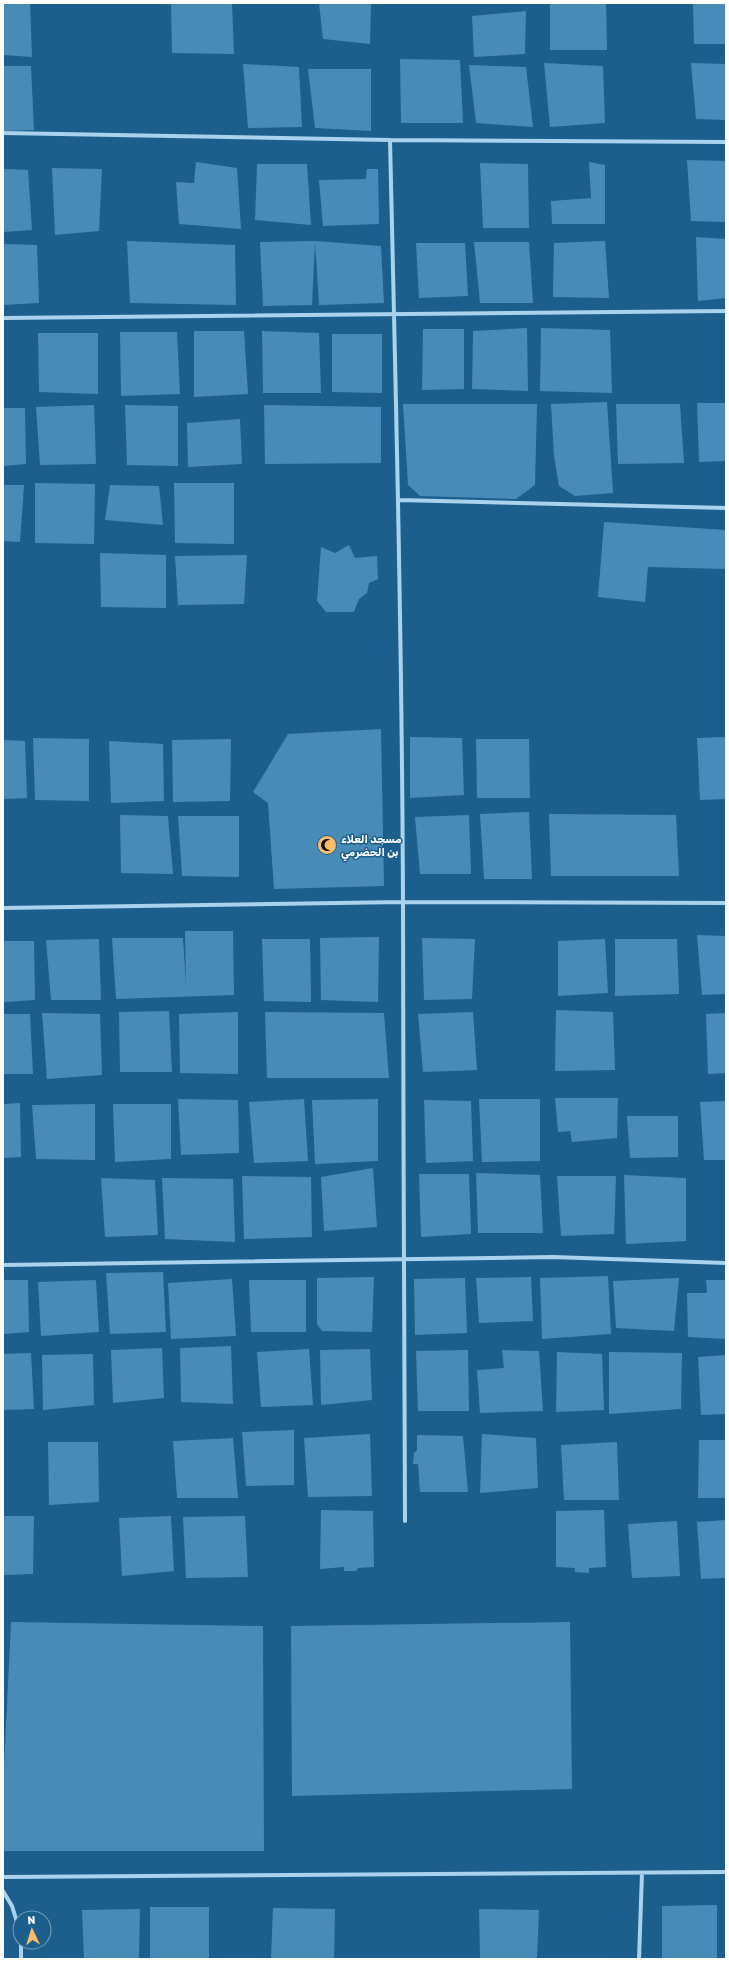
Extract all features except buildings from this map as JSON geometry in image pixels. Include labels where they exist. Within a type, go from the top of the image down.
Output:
[{"type":"street","points":[[3,133],[390,140],[726,142]]},
{"type":"street","points":[[390,140],[399,500],[403,902],[405,1521]]},
{"type":"street","points":[[3,318],[726,311]]},
{"type":"street","points":[[399,500],[726,508]]},
{"type":"street","points":[[3,908],[403,902],[726,903]]},
{"type":"street","points":[[3,1265],[553,1257],[726,1263]]},
{"type":"street","points":[[3,1877],[726,1872]]},
{"type":"street","points":[[639,1959],[642,1873]]},
{"type":"street","points":[[3,1891],[13,1910]]},
{"type":"place","name":"مسجد العلاء بن الحضرمي","points":[[327,845]]}]
